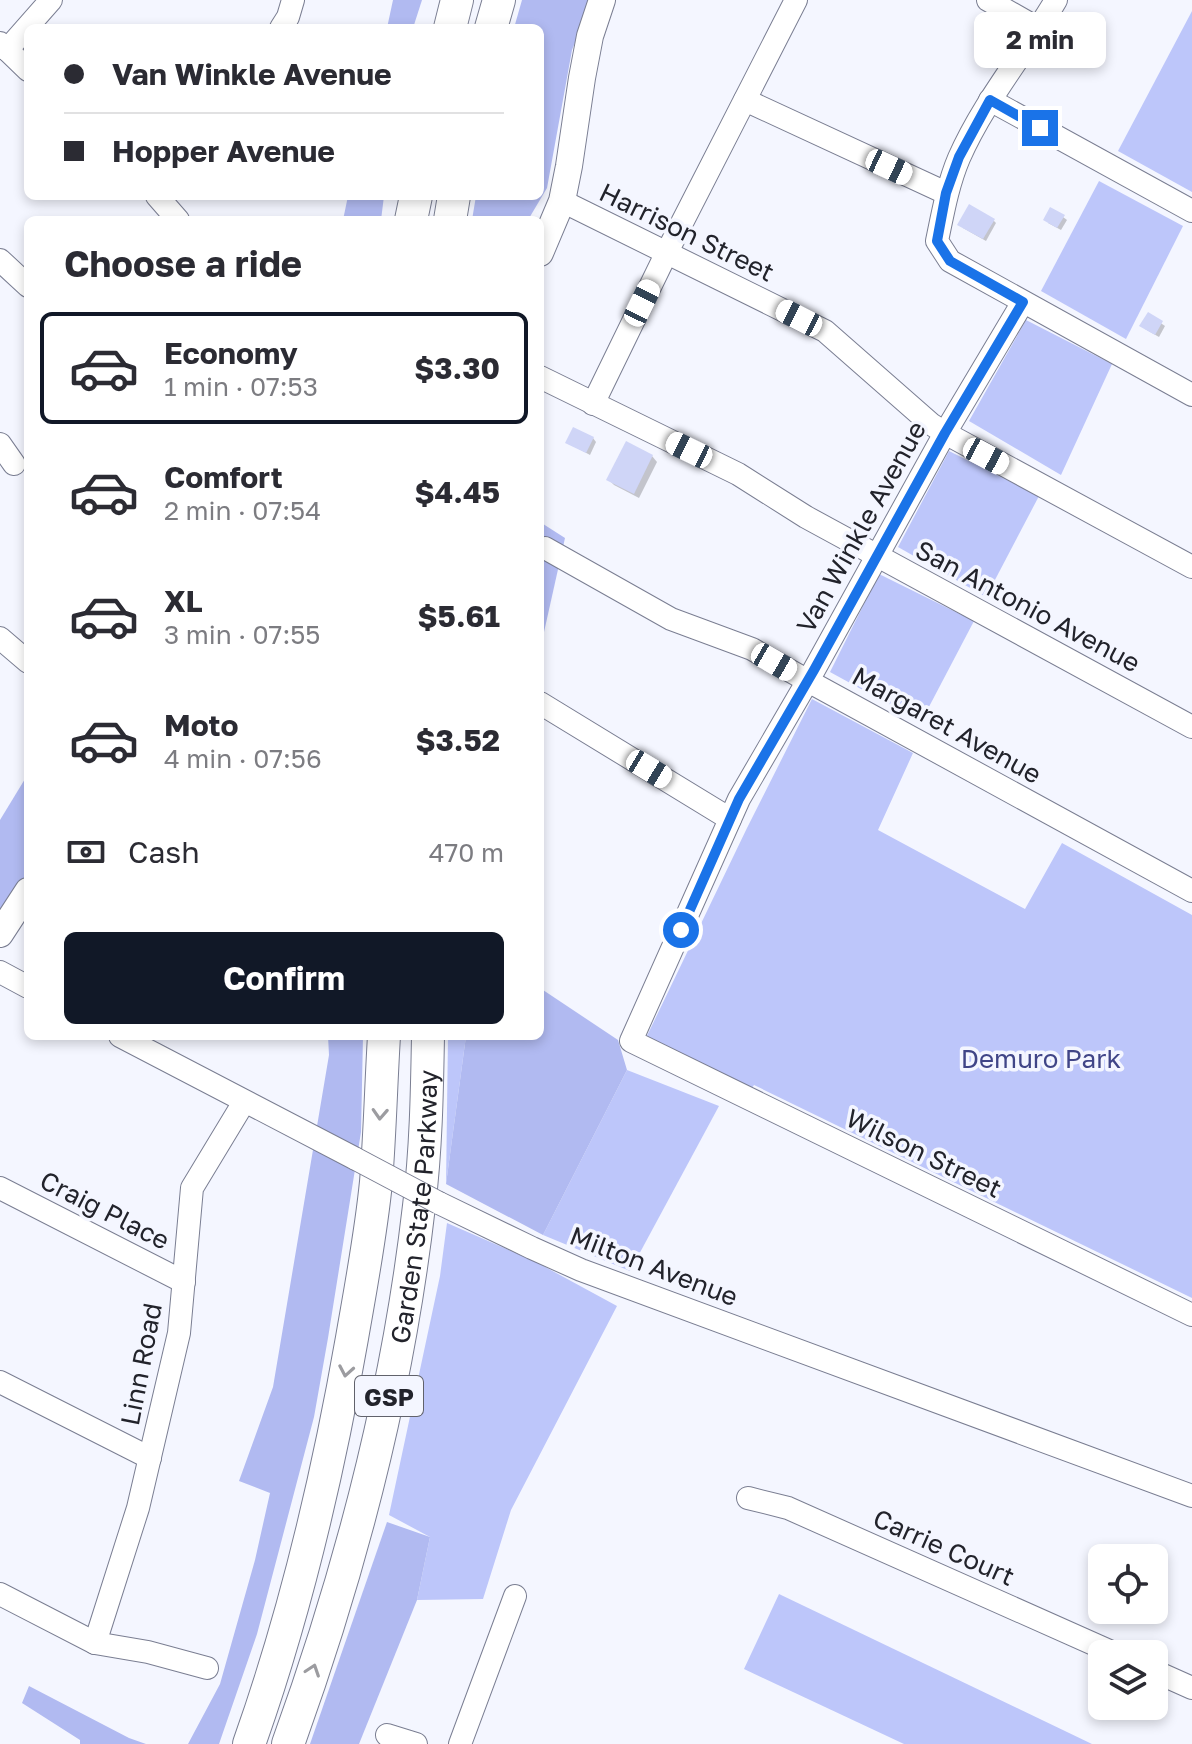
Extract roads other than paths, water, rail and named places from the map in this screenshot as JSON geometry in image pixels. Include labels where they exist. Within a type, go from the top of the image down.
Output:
[{"type":"highway","points":[[451,24],[457,0]]},
{"type":"highway","points":[[492,24],[499,0]]},
{"type":"highway","name":"Garden State Parkway","points":[[249,1744],[320,1503],[342,1397],[376,1183],[384,1040]]},
{"type":"highway","name":"Garden State Parkway","points":[[288,1744],[326,1632],[385,1418],[405,1312],[420,1203],[428,1040]]},
{"type":"main road","points":[[544,244],[562,201],[587,50],[602,0]]},
{"type":"main road","points":[[0,934],[24,897]]},
{"type":"street","points":[[26,24],[51,0]]},
{"type":"street","points":[[284,24],[293,0]]},
{"type":"street","points":[[593,404],[796,0]]},
{"type":"street","points":[[988,0],[1039,29]]},
{"type":"street","points":[[1056,0],[990,100],[959,157],[946,193],[937,241],[950,261],[1192,395]]},
{"type":"street","points":[[24,26],[3,46],[24,66]]},
{"type":"street","points":[[745,100],[946,193]]},
{"type":"street","points":[[990,100],[1192,211]]},
{"type":"street","points":[[160,200],[174,216]]},
{"type":"street","name":"Harrison Street","points":[[562,201],[825,331],[931,424],[1192,567]]},
{"type":"street","points":[[0,260],[24,282]]},
{"type":"street","name":"Van Winkle Avenue","points":[[631,1041],[739,799],[945,433],[1023,302]]},
{"type":"street","name":"San Antonio Avenue","points":[[544,379],[738,474],[806,517],[1192,727]]},
{"type":"street","points":[[0,444],[14,464]]},
{"type":"street","name":"Margaret Avenue","points":[[545,548],[671,619],[752,649],[1192,891]]},
{"type":"street","points":[[0,638],[24,659]]},
{"type":"street","points":[[544,705],[730,819]]},
{"type":"street","points":[[0,972],[24,985]]},
{"type":"street","name":"Milton Avenue","points":[[128,1040],[439,1203],[581,1270],[1192,1496]]},
{"type":"street","name":"Wilson Street","points":[[631,1041],[1192,1315]]},
{"type":"street","name":"Linn Road","points":[[95,1643],[138,1508],[179,1333],[192,1188],[244,1102]]},
{"type":"street","name":"Craig Place","points":[[0,1188],[184,1282]]},
{"type":"street","points":[[0,1382],[150,1458]]},
{"type":"street","name":"Carrie Court","points":[[748,1498],[788,1508],[1088,1642]]},
{"type":"street","points":[[0,1594],[95,1643],[148,1652],[207,1668]]},
{"type":"street","points":[[460,1744],[515,1596]]},
{"type":"street","points":[[1168,1677],[1192,1688]]},
{"type":"street","points":[[387,1735],[416,1744]]},
{"type":"park label","name":"Demuro Park","points":[[1041,1058]]}]
